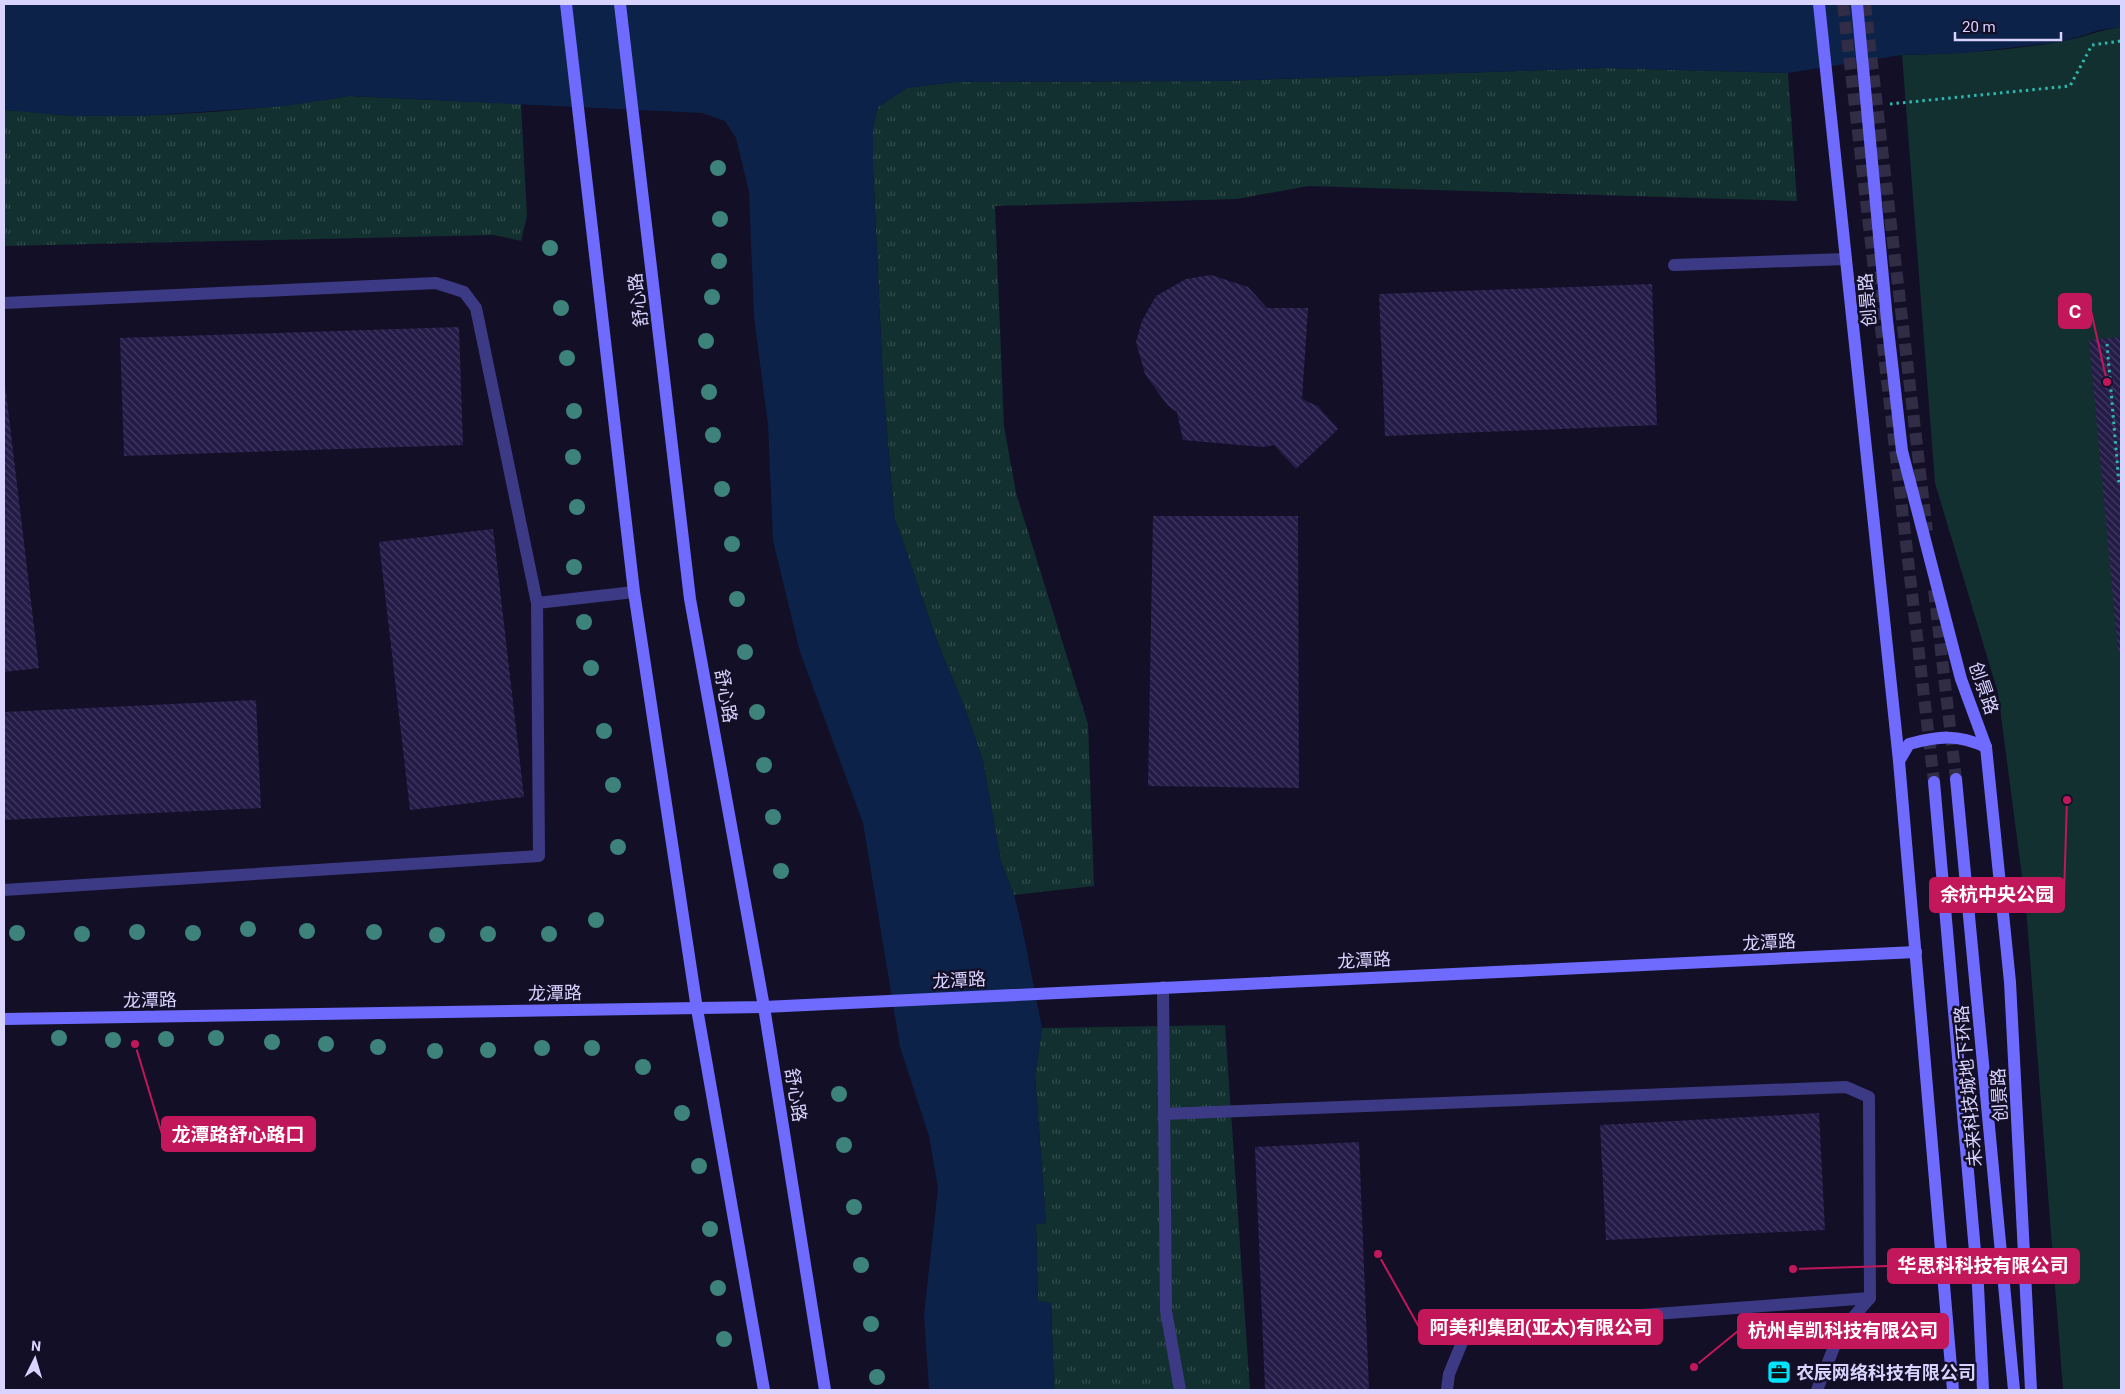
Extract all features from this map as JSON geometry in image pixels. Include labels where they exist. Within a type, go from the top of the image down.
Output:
[{"type":"street","points":[[566,4],[634,592],[698,1009],[764,1390]]},
{"type":"street","name":"舒心路","points":[[620,4],[690,599],[764,1007],[825,1390]]},
{"type":"street","name":"创景路","points":[[1819,4],[1899,761],[1953,1390]]},
{"type":"street","name":"创景路","points":[[1857,4],[1886,320],[1902,451],[1961,679],[1986,747],[2010,982],[2031,1390]]},
{"type":"street","points":[[1899,761],[1909,744],[1937,736],[1968,739],[1986,747]]},
{"type":"street","name":"未来科技城地下环路","points":[[1956,779],[2014,1390]]},
{"type":"street","name":"未来科技城地下环路","points":[[1934,782],[1978,1286],[1983,1390]]},
{"type":"street","name":"龙潭路","points":[[4,1019],[764,1007],[1916,952]]},
{"type":"lane","points":[[1674,265],[1846,260]]},
{"type":"lane","points":[[4,303],[436,283],[464,292],[476,308],[537,603],[539,856],[4,890]]},
{"type":"lane","points":[[537,603],[634,592]]},
{"type":"lane","points":[[1163,987],[1166,1310],[1180,1390]]},
{"type":"lane","points":[[1164,1114],[1846,1087],[1869,1097],[1870,1298],[1840,1332],[1817,1390]]},
{"type":"lane","points":[[1447,1390],[1449,1374],[1468,1328],[1870,1298]]},
{"type":"path","points":[[1867,106],[2070,86],[2092,45],[2121,41]]},
{"type":"path","points":[[2107,344],[2119,484]]},
{"type":"green space","points":[[2121,27],[2121,1390],[2063,1390],[2026,907],[1998,693],[1935,483],[1902,55],[2020,48],[2066,41]]},
{"type":"green space","points":[[1605,68],[1788,73],[1797,201],[1308,186],[1237,199],[995,206],[1004,426],[1016,493],[1088,724],[1094,886],[1014,895],[1001,862],[983,761],[965,709],[937,641],[894,516],[883,383],[873,168],[873,126],[878,107],[907,88],[955,82],[1220,81]]},
{"type":"green space","points":[[349,96],[521,104],[527,216],[521,241],[494,235],[4,246],[4,110],[76,116],[179,114],[281,106]]},
{"type":"green space","points":[[1225,1025],[1250,1390],[1054,1390],[1051,1303],[1038,1302],[1036,1224],[1046,1223],[1035,1076],[1042,1028]]},
{"type":"water","points":[[4,4],[2121,4],[2121,27],[2100,30],[2061,42],[1965,53],[1902,55],[1788,73],[1605,68],[1220,81],[955,82],[907,88],[878,107],[873,126],[873,168],[883,383],[894,516],[937,641],[965,709],[983,761],[1001,862],[1014,895],[1022,927],[1042,1028],[1035,1076],[1046,1223],[1036,1224],[1038,1301],[1051,1303],[1054,1390],[929,1390],[924,1314],[938,1188],[929,1136],[900,1047],[863,823],[800,652],[773,541],[768,425],[754,317],[749,192],[736,138],[725,121],[702,113],[349,96],[285,106],[142,116],[73,116],[4,110]]},
{"type":"building","points":[[1211,275],[1248,287],[1267,308],[1308,308],[1302,399],[1319,407],[1338,429],[1296,469],[1274,445],[1263,447],[1183,440],[1177,412],[1168,406],[1145,374],[1136,342],[1142,321],[1156,296],[1186,279]]},
{"type":"building","points":[[1652,284],[1657,425],[1385,436],[1379,294]]},
{"type":"building","points":[[459,327],[463,445],[124,456],[120,338]]},
{"type":"building","points":[[2121,337],[2121,652],[2118,651],[2089,340]]},
{"type":"building","points":[[4,376],[39,668],[4,672]]},
{"type":"building","points":[[1153,516],[1298,516],[1299,788],[1148,786]]},
{"type":"building","points":[[493,529],[524,797],[410,810],[379,542]]},
{"type":"building","points":[[256,700],[261,808],[4,820],[4,712]]},
{"type":"building","points":[[1819,1113],[1825,1230],[1606,1240],[1600,1125]]},
{"type":"building","points":[[1359,1142],[1369,1390],[1265,1390],[1255,1147]]},
{"type":"tunnel","points":[[1843,4],[1934,782]]},
{"type":"tunnel","points":[[1865,4],[1927,531]]},
{"type":"tunnel","points":[[1934,590],[1956,779]]},
{"type":"place","name":"C","points":[[2107,382]]},
{"type":"place","name":"余杭中央公园","points":[[2067,800]]},
{"type":"place","name":"龙潭路舒心路口","points":[[135,1044]]},
{"type":"place","name":"阿美利集团(亚太)有限公司","points":[[1378,1254]]},
{"type":"place","name":"华思科科技有限公司","points":[[1793,1269]]},
{"type":"place","name":"杭州卓凯科技有限公司","points":[[1694,1367]]},
{"type":"place","name":"农辰网络科技有限公司","points":[[1779,1372]]}]
